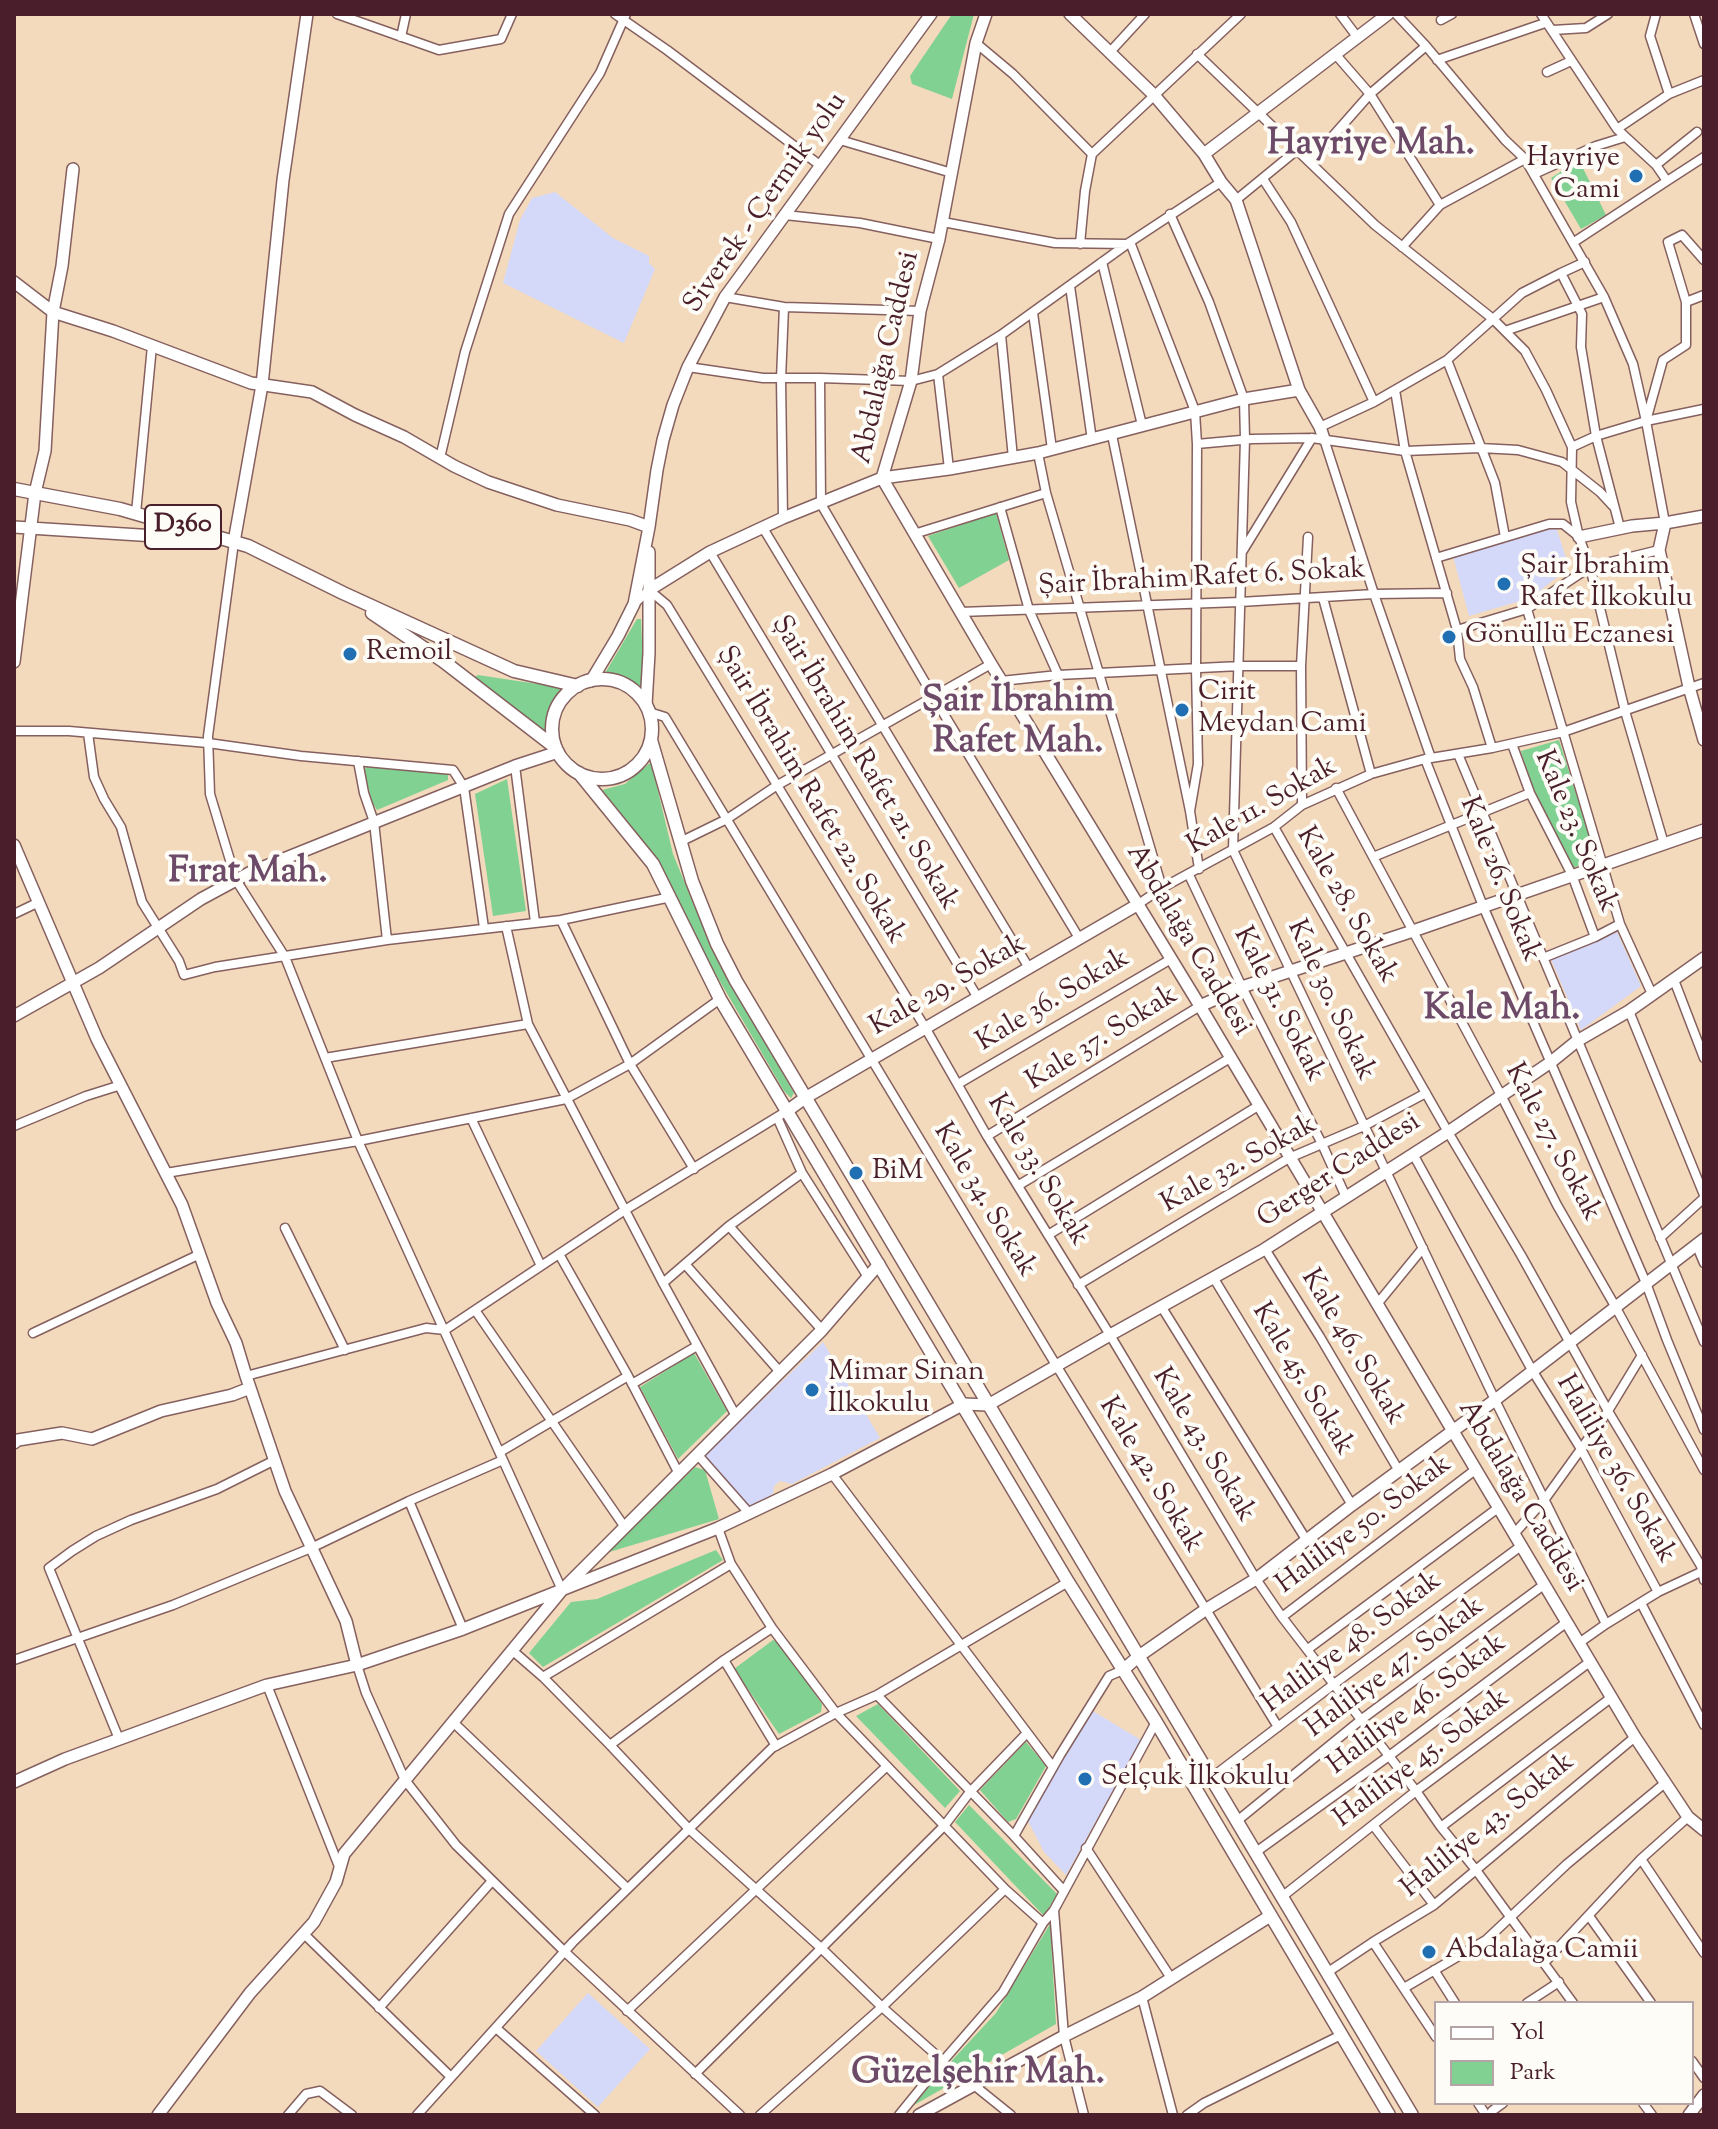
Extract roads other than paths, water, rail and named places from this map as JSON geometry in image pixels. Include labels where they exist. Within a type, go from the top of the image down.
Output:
[{"type":"main road","name":"D360","points":[[14,489],[136,513],[248,546],[514,671],[578,686]]},
{"type":"main road","name":"D360","points":[[343,593],[443,661],[557,750]]},
{"type":"main road","points":[[591,681],[617,682],[639,695],[648,709],[652,726],[647,752],[639,763],[617,777],[591,778],[579,773],[557,750],[553,720],[558,706],[578,686],[591,681]]},
{"type":"main road","points":[[651,740],[692,881],[717,944],[805,1098],[872,1205],[1412,2115]]},
{"type":"main road","points":[[579,773],[653,864],[782,1114],[879,1264],[1068,1582],[1156,1722],[1384,2113]]},
{"type":"street","points":[[307,14],[283,180],[262,385],[234,542],[208,743],[210,794],[236,880],[285,957],[358,1141],[562,1590]]},
{"type":"street","points":[[337,14],[439,50],[501,39],[512,14]]},
{"type":"street","points":[[401,37],[406,14]]},
{"type":"street","points":[[615,14],[625,17],[821,166]]},
{"type":"street","name":"Siverek - Çermik yolu","points":[[591,681],[634,604],[663,440],[688,367],[725,297],[931,14]]},
{"type":"street","name":"Abdalağa Caddesi","points":[[986,14],[976,43],[943,222],[920,311],[911,381],[882,478],[1635,1737],[1688,1817],[1704,1830]]},
{"type":"street","points":[[1070,14],[1154,95],[1204,154],[1236,200],[1299,390],[1320,427],[1318,438],[1242,553]]},
{"type":"street","points":[[1110,52],[1145,14]]},
{"type":"street","points":[[1080,244],[1092,154],[1241,14]]},
{"type":"street","points":[[1340,14],[1358,38]]},
{"type":"street","points":[[1204,154],[1388,14]]},
{"type":"street","points":[[1396,14],[1525,159],[1604,297],[1633,364],[1665,523],[1659,550],[1704,740]]},
{"type":"street","points":[[1441,20],[1452,14]]},
{"type":"street","points":[[1553,30],[1586,28],[1608,14]]},
{"type":"street","points":[[1656,14],[1650,36],[1669,94]]},
{"type":"street","points":[[1694,14],[1703,41]]},
{"type":"street","points":[[440,458],[465,352],[509,214],[600,73],[625,17]]},
{"type":"street","points":[[1437,60],[1543,18],[1617,129],[1656,165],[1667,181]]},
{"type":"street","points":[[976,43],[1013,74],[1092,154]]},
{"type":"street","points":[[1310,162],[1370,94],[1426,46]]},
{"type":"street","points":[[1197,54],[1375,225],[1493,319],[1525,351],[1572,447],[1571,502],[1579,537],[1590,567],[1625,711],[1664,844]]},
{"type":"street","points":[[1336,55],[1370,94],[1440,205]]},
{"type":"street","points":[[1547,72],[1571,61]]},
{"type":"street","points":[[1617,129],[1669,94],[1704,80]]},
{"type":"street","points":[[1656,165],[1697,132]]},
{"type":"street","points":[[1534,174],[1596,146],[1625,137]]},
{"type":"street","points":[[840,140],[952,173]]},
{"type":"street","points":[[1236,200],[1297,150]]},
{"type":"street","points":[[1574,242],[1704,157]]},
{"type":"street","points":[[1402,247],[1440,205],[1525,159]]},
{"type":"street","points":[[14,662],[35,493],[45,451],[53,312],[62,266],[73,169]]},
{"type":"street","points":[[1263,179],[1291,222],[1374,402]]},
{"type":"street","points":[[688,367],[781,379],[911,381],[938,374],[1001,335],[1128,243],[1221,182]]},
{"type":"street","points":[[1170,214],[1209,302],[1244,399],[1240,666],[1233,850]]},
{"type":"street","points":[[785,215],[860,223],[939,239]]},
{"type":"street","points":[[943,222],[1055,243],[1128,243]]},
{"type":"street","points":[[1646,421],[1663,360],[1686,345],[1686,302],[1668,242],[1682,235],[1704,260]]},
{"type":"street","points":[[1128,243],[1195,411],[1198,764],[1190,811]]},
{"type":"street","points":[[1102,262],[1142,425]]},
{"type":"street","points":[[1320,427],[1374,402],[1447,360],[1522,293],[1585,262]]},
{"type":"street","points":[[1561,273],[1582,314],[1581,347],[1596,436],[1620,528]]},
{"type":"street","points":[[14,282],[53,312],[113,331],[232,377],[312,392],[488,482],[557,505],[649,527]]},
{"type":"street","points":[[1070,286],[1092,440]]},
{"type":"street","points":[[1686,302],[1704,295]]},
{"type":"street","points":[[725,297],[784,307],[920,311]]},
{"type":"street","points":[[1505,331],[1604,297]]},
{"type":"street","points":[[783,518],[781,379],[784,307]]},
{"type":"street","points":[[1033,313],[1052,449]]},
{"type":"street","points":[[1001,335],[1013,458]]},
{"type":"street","points":[[136,513],[152,346]]},
{"type":"street","points":[[1447,360],[1495,483],[1505,537]]},
{"type":"street","points":[[938,374],[949,469]]},
{"type":"street","points":[[820,378],[821,504],[1079,938]]},
{"type":"street","points":[[634,604],[649,590],[710,552],[882,478],[1038,453],[1244,399],[1299,390]]},
{"type":"street","points":[[1395,390],[1405,451],[1457,630],[1460,659],[1473,687],[1492,748]]},
{"type":"street","points":[[1572,447],[1596,436],[1646,421],[1704,409]]},
{"type":"street","points":[[1112,435],[1190,811],[1199,869]]},
{"type":"street","points":[[1197,444],[1245,439],[1318,438],[1405,451],[1518,450],[1562,462],[1613,506]]},
{"type":"street","name":"Kale 26. Sokak","points":[[1318,438],[1451,825],[1646,1283],[1704,1430]]},
{"type":"street","points":[[1038,453],[1046,493],[1162,888]]},
{"type":"street","points":[[914,534],[1046,493]]},
{"type":"street","points":[[1000,507],[1029,610],[1058,675]]},
{"type":"street","points":[[1579,537],[1704,516]]},
{"type":"street","points":[[1436,558],[1549,524],[1563,524],[1579,537]]},
{"type":"street","points":[[14,527],[171,537],[213,536]]},
{"type":"street","name":"Siverek - Çermik yolu","points":[[648,709],[649,527]]},
{"type":"street","points":[[763,528],[1029,968]]},
{"type":"street","points":[[1302,805],[1301,666],[1308,537]]},
{"type":"street","points":[[1457,630],[1527,609],[1590,567],[1659,550]]},
{"type":"street","name":"Şair İbrahim Rafet 21. Sokak","points":[[710,552],[978,998]]},
{"type":"street","name":"Şair İbrahim Rafet 22. Sokak","points":[[649,590],[667,605],[926,1029]]},
{"type":"street","name":"Şair İbrahim Rafet 6. Sokak","points":[[960,612],[1447,593]]},
{"type":"street","points":[[1323,598],[1371,774]]},
{"type":"street","points":[[1527,609],[1620,924],[1652,994]]},
{"type":"street","points":[[680,842],[727,819],[776,786],[991,664]]},
{"type":"street","points":[[1001,681],[1196,668],[1301,666]]},
{"type":"street","name":"Kale 11. Sokak","points":[[1137,905],[1162,888],[1274,827],[1302,805],[1371,774],[1428,758],[1563,732],[1704,683]]},
{"type":"street","name":"Kale 34. Sokak","points":[[648,709],[665,717],[1056,1365]]},
{"type":"street","points":[[14,731],[88,733],[208,743],[301,756],[453,770],[464,787],[484,928]]},
{"type":"street","points":[[88,733],[94,777],[121,827],[142,902],[179,961],[184,975],[215,967],[387,940],[561,920],[671,897]]},
{"type":"street","name":"Kale 23. Sokak","points":[[1512,744],[1530,793],[1572,875],[1595,937]]},
{"type":"street","points":[[14,1016],[99,968],[201,899],[251,872],[557,750]]},
{"type":"street","points":[[1458,754],[1704,1342]]},
{"type":"street","points":[[358,761],[374,822],[387,940]]},
{"type":"street","points":[[515,766],[535,922]]},
{"type":"street","name":"Kale 27. Sokak","points":[[1336,788],[1557,1205],[1704,1470]]},
{"type":"street","points":[[1373,857],[1530,793]]},
{"type":"street","name":"Kale 28. Sokak","points":[[1274,827],[1608,1411],[1701,1566],[1703,1575]]},
{"type":"street","points":[[1200,1006],[1242,987],[1704,830]]},
{"type":"street","points":[[14,845],[97,1039],[182,1205],[198,1255],[236,1343],[285,1491],[346,1621],[366,1693],[405,1780],[456,1845],[627,2011],[740,2115]]},
{"type":"street","name":"Kale 30. Sokak","points":[[1233,850],[1495,1400],[1606,1624]]},
{"type":"street","name":"Kale 31. Sokak","points":[[1189,875],[1346,1197]]},
{"type":"street","points":[[14,914],[37,903]]},
{"type":"street","name":"Kale 29. Sokak","points":[[782,1114],[1137,905]]},
{"type":"street","points":[[561,920],[630,1064],[694,1169]]},
{"type":"street","points":[[1543,958],[1620,924]]},
{"type":"street","points":[[506,926],[528,1024],[736,1416]]},
{"type":"street","name":"Gerger Caddesi","points":[[988,1405],[1265,1249],[1448,1132],[1577,1041],[1629,1011],[1704,958]]},
{"type":"street","name":"Kale 36. Sokak","points":[[958,1084],[1171,959]]},
{"type":"street","points":[[1674,980],[1704,1058]]},
{"type":"street","points":[[166,1173],[358,1141],[566,1099],[630,1064],[720,999]]},
{"type":"street","name":"Kale 37. Sokak","points":[[987,1136],[1200,1006]]},
{"type":"street","points":[[1629,1011],[1704,1197],[1660,1238]]},
{"type":"street","points":[[325,1058],[528,1024]]},
{"type":"street","name":"Kale 33. Sokak","points":[[926,1029],[987,1136],[1110,1335]]},
{"type":"street","points":[[1019,1185],[1230,1058]]},
{"type":"street","points":[[14,1126],[121,1085]]},
{"type":"street","name":"Kale 32. Sokak","points":[[1078,1285],[1289,1158],[1364,1126],[1426,1093]]},
{"type":"street","points":[[1048,1235],[1258,1106]]},
{"type":"street","points":[[14,1443],[62,1433],[92,1439],[161,1411],[232,1395],[248,1382],[345,1350],[426,1328],[445,1330],[625,1210],[782,1114],[802,1173],[868,1277]]},
{"type":"street","points":[[471,1118],[541,1266]]},
{"type":"street","name":"Haliliye 36. Sokak","points":[[1413,1154],[1532,1370],[1581,1449],[1658,1592]]},
{"type":"street","points":[[663,1283],[729,1226],[802,1173]]},
{"type":"street","points":[[729,1226],[822,1330]]},
{"type":"street","points":[[285,1228],[345,1350]]},
{"type":"street","points":[[1014,1836],[1109,1676],[1123,1670],[1205,1610],[1256,1579],[1700,1241],[1704,1263]]},
{"type":"street","points":[[1378,1303],[1423,1248]]},
{"type":"street","name":"Kale 46. Sokak","points":[[1265,1249],[1399,1471]]},
{"type":"street","points":[[559,1254],[678,1472]]},
{"type":"street","points":[[33,1333],[198,1255]]},
{"type":"street","points":[[685,1264],[780,1372]]},
{"type":"street","points":[[158,2115],[250,1993],[314,1922],[336,1882],[344,1854],[562,1590],[822,1330],[879,1264]]},
{"type":"street","name":"Kale 45. Sokak","points":[[1213,1277],[1352,1505]]},
{"type":"street","points":[[1161,1306],[1307,1541]]},
{"type":"street","points":[[475,1310],[624,1526]]},
{"type":"street","name":"Kale 43. Sokak","points":[[1110,1335],[1256,1579],[1282,1617],[1476,1870],[1572,2001]]},
{"type":"street","points":[[14,1660],[173,1605],[311,1548],[502,1456],[552,1421],[697,1346]]},
{"type":"street","points":[[1514,1534],[1545,1499],[1581,1449],[1642,1355]]},
{"type":"street","name":"Kale 42. Sokak","points":[[1056,1365],[1278,1727]]},
{"type":"street","points":[[14,1782],[65,1759],[267,1685],[357,1665],[463,1629],[718,1528],[832,1474],[964,1404],[988,1405]]},
{"type":"street","points":[[697,1454],[749,1513]]},
{"type":"street","points":[[119,1739],[49,1568],[96,1536],[217,1489],[275,1460]]},
{"type":"street","name":"Haliliye 50. Sokak","points":[[1282,1617],[1475,1470]]},
{"type":"street","points":[[832,1474],[1053,1767]]},
{"type":"street","points":[[409,1501],[463,1629]]},
{"type":"street","points":[[1308,1649],[1498,1508]]},
{"type":"street","points":[[718,1528],[731,1564],[772,1628],[836,1713],[1005,1889],[1043,1923]]},
{"type":"street","name":"Haliliye 48. Sokak","points":[[1211,1778],[1521,1546]]},
{"type":"street","points":[[543,1677],[731,1564]]},
{"type":"street","points":[[1579,1643],[1658,1592],[1703,1575]]},
{"type":"street","points":[[417,2115],[627,1888],[776,1746],[836,1713],[877,1695],[1068,1582]]},
{"type":"street","name":"Haliliye 47. Sokak","points":[[1237,1821],[1362,1719],[1545,1584]]},
{"type":"street","points":[[1641,1603],[1704,1725]]},
{"type":"street","name":"Haliliye 46. Sokak","points":[[1256,1852],[1567,1622]]},
{"type":"street","points":[[610,1745],[772,1628]]},
{"type":"street","points":[[513,1651],[543,1677],[689,1829],[943,2061]]},
{"type":"street","points":[[724,1660],[776,1746]]},
{"type":"street","name":"Haliliye 45. Sokak","points":[[1283,1896],[1416,1791],[1591,1661]]},
{"type":"street","points":[[267,1685],[340,1869]]},
{"type":"street","points":[[877,1695],[1064,1891]]},
{"type":"street","points":[[1441,1827],[1612,1697]]},
{"type":"street","points":[[899,2115],[1003,1992],[1043,1923],[1054,1910],[1156,1722]]},
{"type":"street","points":[[454,1723],[627,1888]]},
{"type":"street","points":[[695,2074],[944,1826],[970,1792],[1027,1733]]},
{"type":"street","name":"Haliliye 43. Sokak","points":[[1328,1972],[1434,1905],[1635,1737]]},
{"type":"street","points":[[627,2011],[887,1766]]},
{"type":"street","points":[[1404,1988],[1486,1940],[1567,1864],[1665,1783]]},
{"type":"street","points":[[1544,1963],[1641,1859],[1688,1817]]},
{"type":"street","points":[[1373,1825],[1434,1905]]},
{"type":"street","points":[[1086,1848],[1171,1978]]},
{"type":"street","points":[[1641,1859],[1704,1953]]},
{"type":"street","points":[[379,2008],[492,1881]]},
{"type":"street","points":[[760,2115],[882,2007],[1005,1889]]},
{"type":"street","points":[[1054,1910],[1064,2036],[1084,2115]]},
{"type":"street","points":[[919,2115],[1142,1997],[1270,1916]]},
{"type":"street","points":[[1589,1916],[1650,2001]]},
{"type":"street","points":[[304,1934],[451,2077]]},
{"type":"street","points":[[1373,1942],[1434,2034]]},
{"type":"street","points":[[1434,1970],[1454,2001]]},
{"type":"street","points":[[1530,2001],[1559,1982]]},
{"type":"street","points":[[1142,1997],[1173,2115]]},
{"type":"street","points":[[496,2028],[595,2115]]},
{"type":"street","points":[[1187,2115],[1298,2054],[1341,2035]]},
{"type":"street","points":[[975,2086],[1011,2115]]},
{"type":"street","points":[[288,2115],[306,2094],[320,2091],[352,2115]]},
{"type":"street","points":[[1689,2115],[1704,2095]]},
{"type":"place","name":"Hayriye Cami","points":[[1636,176]]},
{"type":"place","name":"Şair İbrahim Rafet İlkokulu","points":[[1504,584]]},
{"type":"place","name":"Gönüllü Eczanesi","points":[[1449,637]]},
{"type":"place","name":"Remoil","points":[[350,654]]},
{"type":"place","name":"Cirit Meydan Cami","points":[[1182,710]]},
{"type":"place","name":"BiM","points":[[856,1173]]},
{"type":"place","name":"Mimar Sinan İlkokulu","points":[[812,1390]]},
{"type":"place","name":"Selçuk İlkokulu","points":[[1085,1779]]},
{"type":"place","name":"Abdalağa Camii","points":[[1429,1952]]},
{"type":"district","name":"Hayriye Mah.","points":[[1371,147]]},
{"type":"district","name":"Şair İbrahim Rafet Mah.","points":[[1018,724]]},
{"type":"district","name":"Fırat Mah.","points":[[248,875]]},
{"type":"district","name":"Kale Mah.","points":[[1502,1012]]},
{"type":"district","name":"Güzelşehir Mah.","points":[[978,2076]]}]
